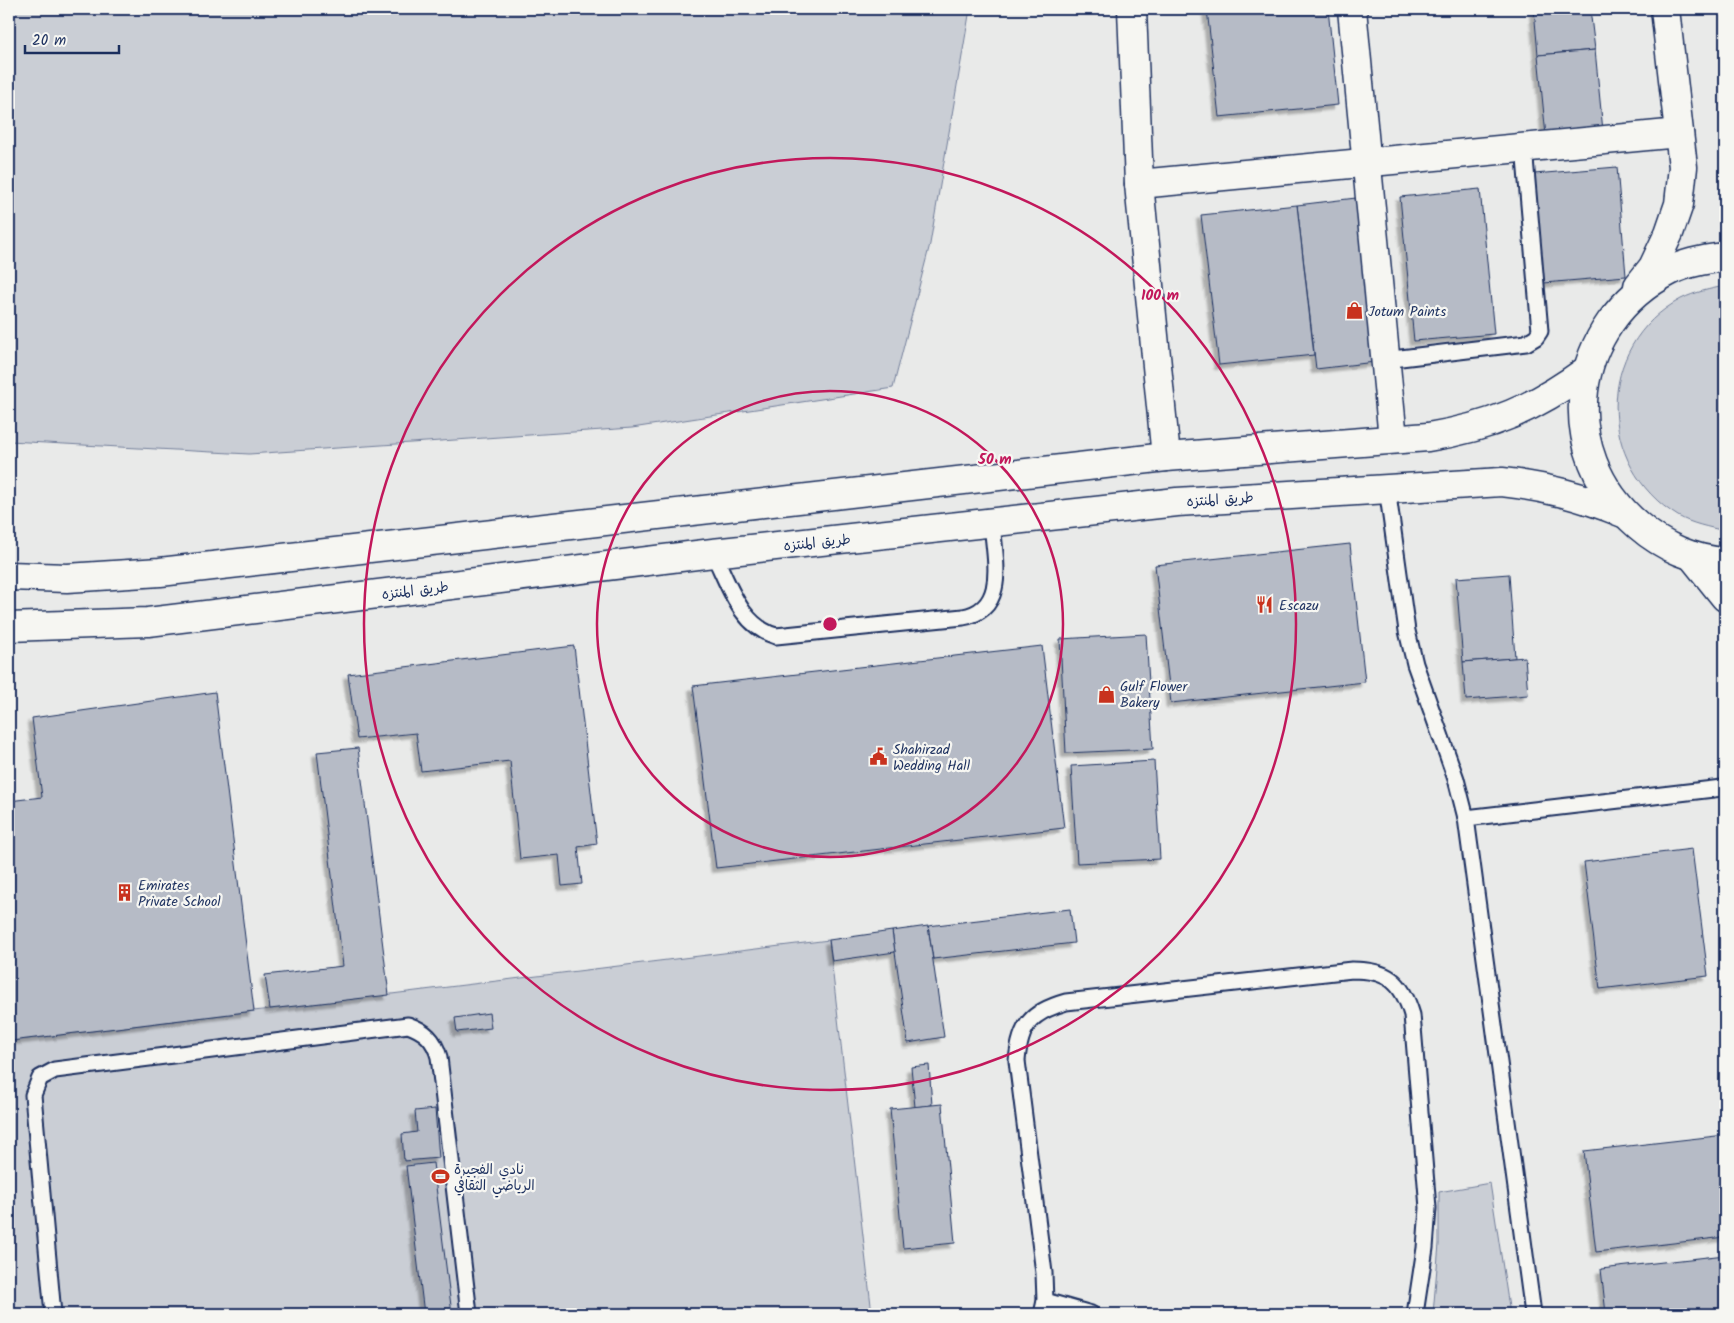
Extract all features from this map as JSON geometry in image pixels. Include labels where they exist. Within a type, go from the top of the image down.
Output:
[{"type":"street","points":[[1132,9],[1139,184],[1166,456]]},
{"type":"street","points":[[1352,9],[1393,439]]},
{"type":"street","points":[[1665,9],[1683,167],[1679,204],[1669,233],[1653,267],[1601,336],[1587,370],[1583,414],[1590,457],[1602,483],[1623,512],[1654,539],[1692,556],[1725,562]]},
{"type":"street","points":[[1139,184],[1680,133]]},
{"type":"street","points":[[1622,306],[1645,286],[1672,270],[1701,260],[1725,256]]},
{"type":"street","points":[[9,576],[66,578],[160,572],[1166,456],[1428,438],[1463,432],[1496,422],[1543,400],[1587,370]]},
{"type":"street","name":"طريق المنتزه","points":[[9,627],[148,622],[713,553],[1177,502],[1460,483],[1510,483],[1544,486],[1584,497],[1623,512]]},
{"type":"street","points":[[1692,556],[1725,597]]},
{"type":"lane","points":[[1384,360],[1526,343],[1536,337],[1540,330],[1524,147]]},
{"type":"lane","points":[[1388,488],[1407,631],[1425,696],[1456,779],[1466,818],[1532,1314]]},
{"type":"lane","points":[[713,553],[746,617],[764,633],[776,636],[963,617],[975,615],[985,608],[992,599],[996,586],[992,522]]},
{"type":"lane","points":[[1466,818],[1722,788]]},
{"type":"lane","points":[[1091,1314],[1044,1308],[1044,1273],[1017,1061],[1019,1040],[1029,1021],[1045,1008],[1066,1002],[1352,970],[1373,970],[1392,979],[1406,995],[1412,1015],[1428,1208],[1425,1248],[1415,1314]]},
{"type":"lane","points":[[54,1314],[33,1095],[40,1078],[55,1070],[408,1025],[419,1029],[428,1036],[435,1045],[439,1057],[469,1314]]},
{"type":"shaded area","points":[[9,9],[970,9],[930,244],[893,388],[632,428],[249,454],[9,441]]},
{"type":"shaded area","points":[[1725,286],[1725,531],[1683,519],[1651,494],[1632,467],[1620,437],[1616,406],[1620,375],[1632,345],[1653,319],[1681,299]]},
{"type":"shaded area","name":"نادي الفجيرة الرياضي الثقافي","points":[[829,940],[872,1314],[9,1314],[9,1029],[11,1041]]},
{"type":"shaded area","points":[[1490,1183],[1510,1314],[1433,1314],[1439,1244],[1439,1192]]},
{"type":"building","points":[[1207,9],[1328,9],[1338,105],[1219,117]]},
{"type":"building","points":[[1534,9],[1590,9],[1595,50],[1538,55]]},
{"type":"building","points":[[1595,50],[1603,131],[1546,136],[1538,55]]},
{"type":"building","points":[[1617,167],[1626,276],[1544,283],[1534,174]]},
{"type":"building","points":[[1480,189],[1494,334],[1414,341],[1400,197]]},
{"type":"building","points":[[1356,198],[1375,362],[1316,369],[1297,205]]},
{"type":"building","points":[[1297,205],[1314,355],[1219,365],[1201,215]]},
{"type":"building","points":[[1350,544],[1365,682],[1171,703],[1155,565]]},
{"type":"building","points":[[1509,574],[1515,658],[1463,662],[1456,578]]},
{"type":"building","name":"Gulf Flower Bakery","points":[[1146,634],[1153,749],[1066,753],[1060,639]]},
{"type":"building","points":[[574,646],[597,844],[578,847],[582,884],[562,886],[559,855],[520,859],[510,761],[421,771],[416,733],[357,739],[348,674]]},
{"type":"building","name":"Shahirzad Wedding Hall","points":[[1042,646],[1064,828],[716,868],[693,686]]},
{"type":"building","points":[[1525,657],[1528,695],[1466,700],[1463,662]]},
{"type":"building","name":"Emirates Private School","points":[[215,692],[254,1011],[11,1041],[9,1013],[9,801],[42,797],[32,718]]},
{"type":"building","points":[[358,748],[389,995],[270,1009],[265,975],[343,966],[317,752]]},
{"type":"building","points":[[1154,761],[1160,859],[1077,863],[1071,766]]},
{"type":"building","points":[[1692,849],[1708,976],[1600,989],[1584,862]]},
{"type":"building","points":[[1070,909],[1074,943],[933,959],[928,926]]},
{"type":"building","points":[[928,926],[944,1037],[908,1043],[892,931]]},
{"type":"building","points":[[892,931],[895,952],[832,961],[829,940]]},
{"type":"building","points":[[489,1013],[491,1028],[457,1032],[455,1018]]},
{"type":"building","points":[[929,1065],[932,1105],[915,1107],[911,1067]]},
{"type":"building","points":[[942,1104],[955,1243],[903,1248],[890,1109]]},
{"type":"building","points":[[435,1109],[439,1158],[404,1161],[402,1134],[417,1132],[415,1111]]},
{"type":"building","points":[[1725,1135],[1725,1237],[1596,1252],[1584,1151]]},
{"type":"building","points":[[433,1163],[452,1314],[424,1314],[406,1166]]},
{"type":"building","points":[[1725,1255],[1725,1314],[1606,1314],[1601,1269]]},
{"type":"place","name":"Jotum Paints","points":[[1354,311]]},
{"type":"place","name":"Escazu","points":[[1265,605]]},
{"type":"place","name":"Gulf Flower Bakery","points":[[1106,694]]},
{"type":"place","name":"Shahirzad Wedding Hall","points":[[879,757]]},
{"type":"place","name":"Emirates Private School","points":[[124,893]]},
{"type":"place","name":"نادي الفجيرة الرياضي الثقافي","points":[[440,1177]]}]
